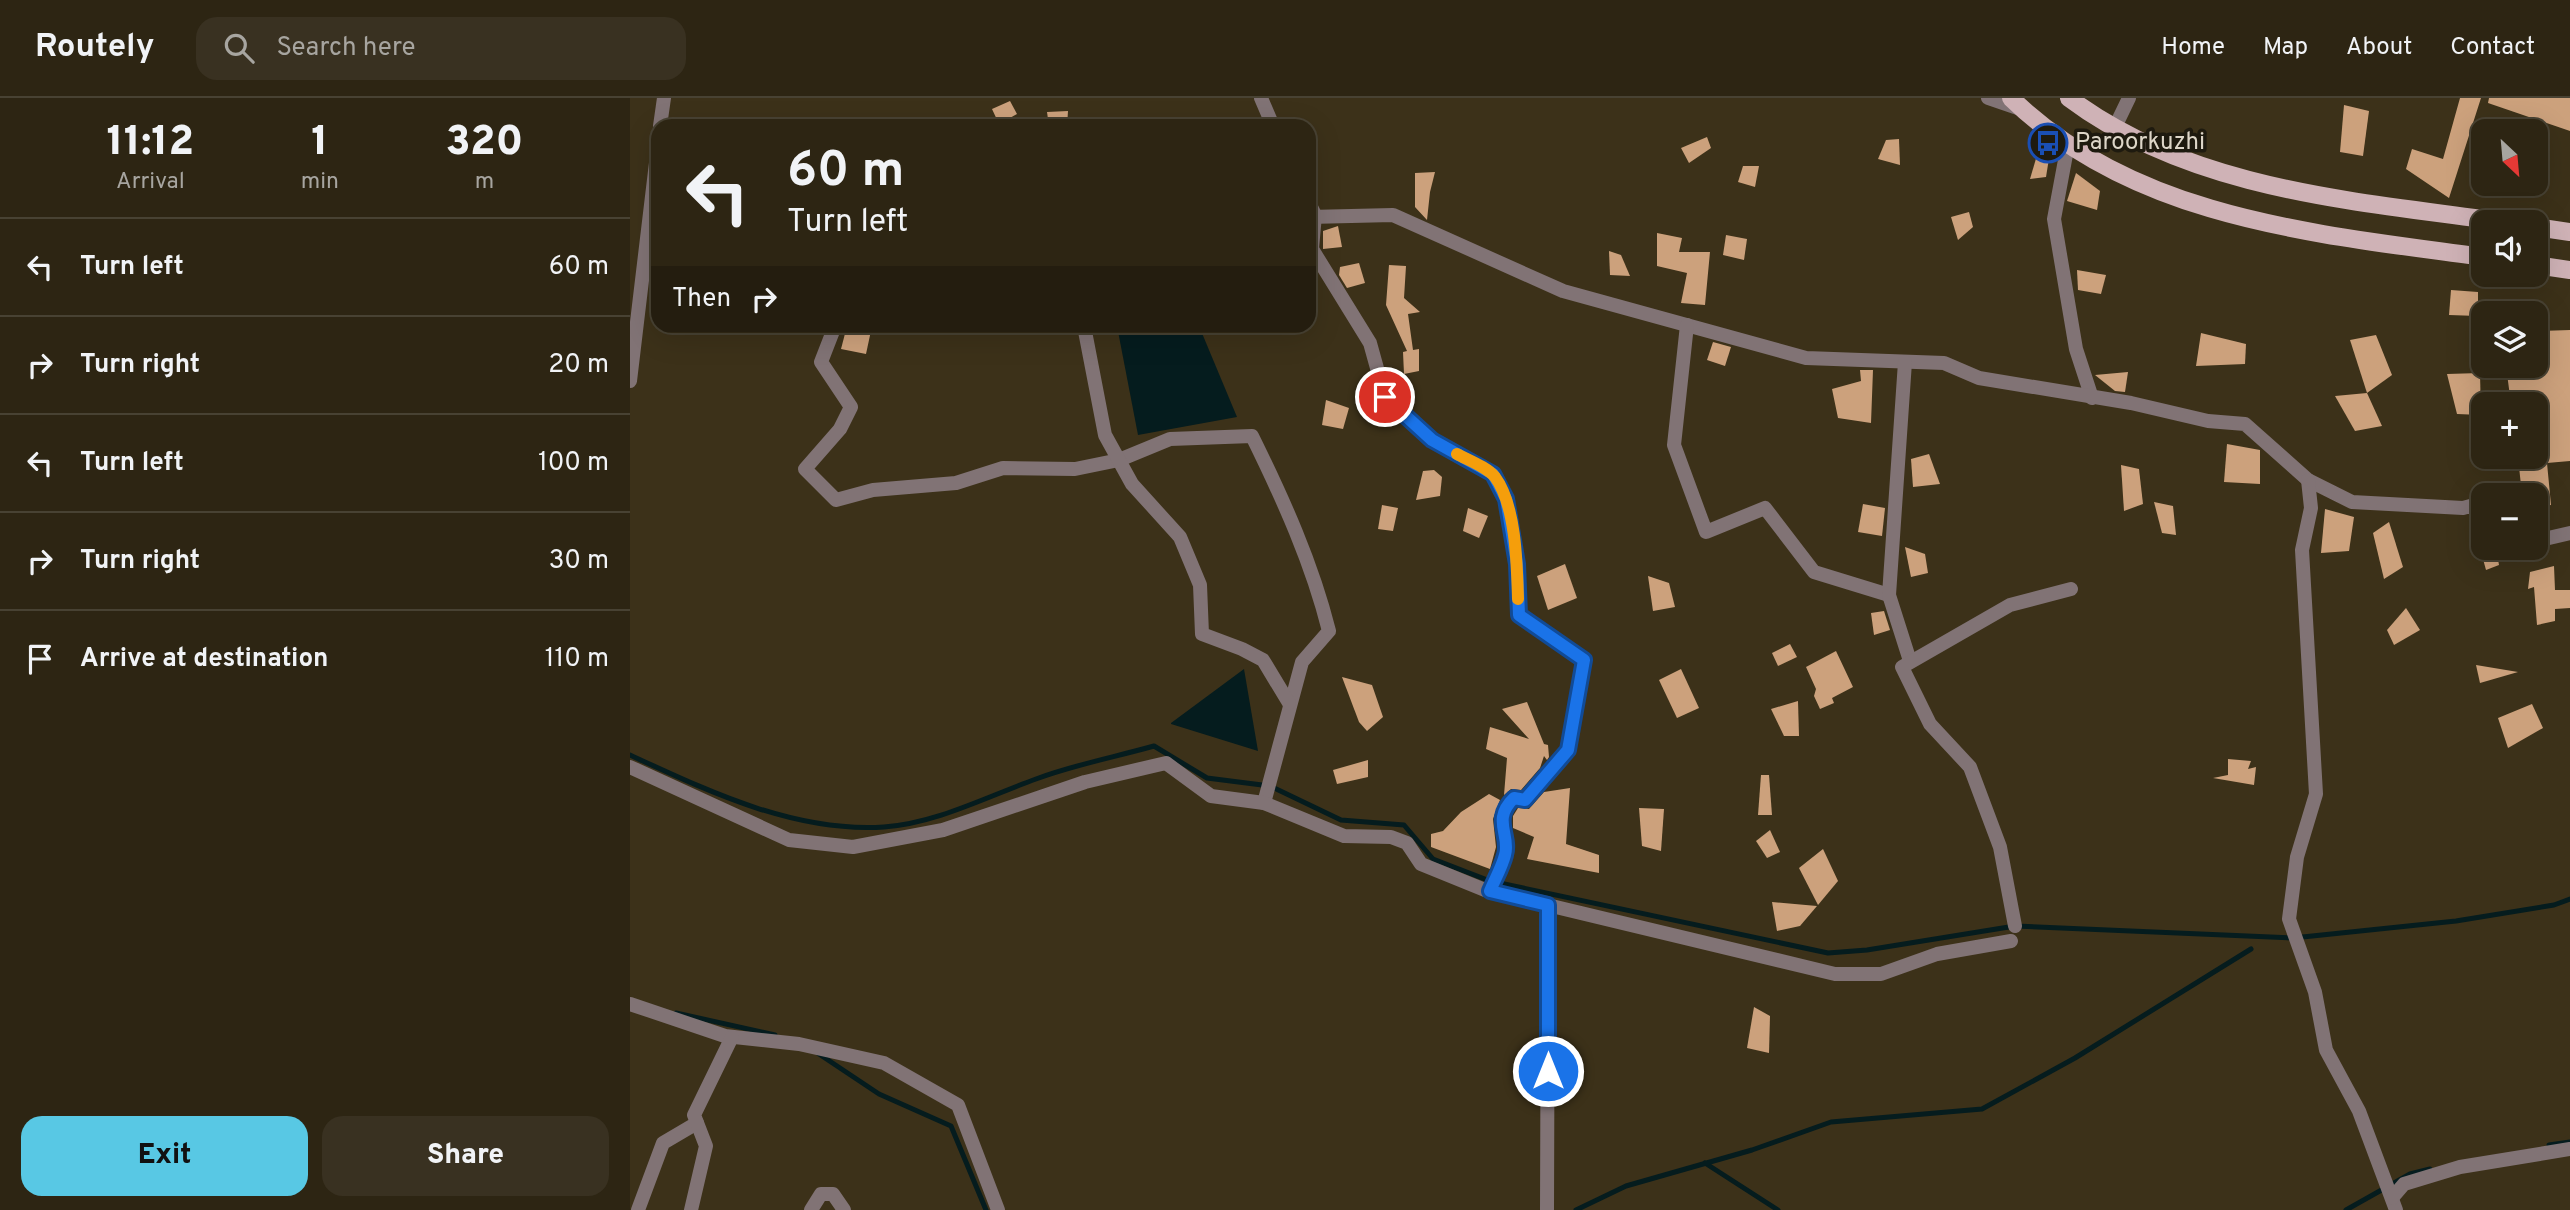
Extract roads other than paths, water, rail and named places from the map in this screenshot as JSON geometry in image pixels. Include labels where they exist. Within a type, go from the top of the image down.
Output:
[{"type":"main road","points":[[2070,98],[2115,127],[2165,153],[2217,171],[2282,187],[2471,217]]},
{"type":"main road","points":[[2017,104],[2068,144],[2139,184],[2212,210],[2299,230],[2471,255]]},
{"type":"main road","points":[[2548,229],[2570,232]]},
{"type":"main road","points":[[2548,267],[2570,270]]},
{"type":"street","points":[[661,119],[664,98]]},
{"type":"street","points":[[1261,98],[1270,119]]},
{"type":"street","points":[[1988,98],[2017,104]]},
{"type":"street","points":[[2115,127],[2129,98]]},
{"type":"street","points":[[2068,144],[2053,219],[2076,349],[2092,398]]},
{"type":"street","points":[[1316,212],[1393,215],[1563,291],[1806,358],[1944,363],[1979,378],[2131,403],[2208,421],[2245,424],[2308,480],[2352,502],[2463,508],[2471,506]]},
{"type":"street","points":[[1316,255],[1370,343],[1385,397],[1432,440],[1493,474],[1506,499],[1517,564],[1519,615],[1584,660],[1568,750],[1525,800],[1514,798],[1505,806],[1502,832],[1506,852],[1490,891]]},
{"type":"street","points":[[630,381],[651,258]]},
{"type":"street","points":[[1687,326],[1674,445],[1706,532],[1765,508],[1814,572],[1889,595]]},
{"type":"street","points":[[832,333],[821,362],[851,407],[840,429],[804,469],[836,500],[873,490],[956,483],[1003,468],[1075,469],[1119,460],[1170,439],[1252,436],[1280,493],[1319,591],[1329,631],[1302,662],[1264,803]]},
{"type":"street","points":[[1085,333],[1105,435],[1132,484],[1180,537],[1200,585],[1202,634],[1263,660],[1289,703]]},
{"type":"street","points":[[1905,362],[1889,595],[1910,661]]},
{"type":"street","points":[[2308,480],[2311,508],[2302,550],[2315,794],[2297,857],[2289,919],[2297,950],[2315,992],[2326,1050],[2359,1111],[2394,1204]]},
{"type":"street","points":[[2548,538],[2570,533]]},
{"type":"street","points":[[2015,926],[2000,847],[1970,767],[1930,724],[1902,667],[2010,605],[2071,589]]},
{"type":"street","points":[[630,767],[789,839],[853,847],[943,830],[1085,782],[1166,763],[1212,796],[1264,803],[1344,836],[1391,837],[1407,843],[1420,864],[1490,891],[1835,974],[1881,974],[1937,954],[2011,941]]},
{"type":"street","points":[[1547,1210],[1548,905]]},
{"type":"street","points":[[630,1004],[733,1037],[799,1044],[884,1063],[958,1105],[998,1210]]},
{"type":"street","points":[[691,1210],[706,1146],[694,1115],[733,1037]]},
{"type":"street","points":[[638,1210],[663,1143],[697,1123]]},
{"type":"street","points":[[2394,1204],[2404,1184],[2460,1167],[2570,1149]]},
{"type":"street","points":[[811,1210],[821,1194],[834,1194],[844,1210]]},
{"type":"water","points":[[1118,333],[1202,333],[1237,417],[1138,435]]},
{"type":"water","points":[[1244,669],[1258,751],[1171,724],[1171,723]]},
{"type":"waterway","points":[[630,755],[753,807],[818,823],[884,827],[942,815],[1050,774],[1154,746],[1207,778],[1270,786],[1341,820],[1404,825],[1433,859],[1490,881],[1828,953],[1867,950],[2015,926],[2293,938],[2456,921],[2554,905],[2570,899]]},
{"type":"waterway","points":[[1576,1210],[1626,1186],[1752,1150],[1831,1122],[1982,1109],[2075,1058],[2251,949]]},
{"type":"waterway","points":[[676,1013],[775,1035]]},
{"type":"waterway","points":[[819,1054],[879,1094],[951,1126],[986,1210]]},
{"type":"waterway","points":[[2549,1145],[2570,1142]]},
{"type":"waterway","points":[[1705,1163],[1778,1210]]},
{"type":"waterway","points":[[2346,1210],[2410,1174],[2430,1169]]},
{"type":"place","name":"Paroorkuzhi","points":[[2048,143]]}]
